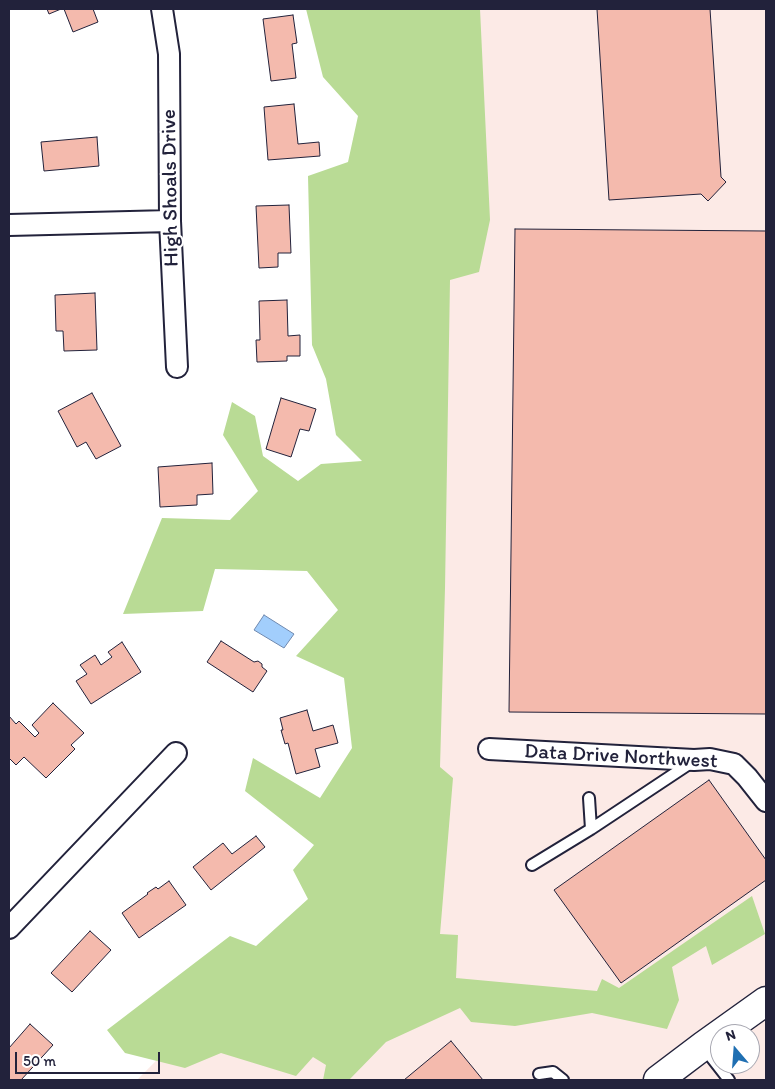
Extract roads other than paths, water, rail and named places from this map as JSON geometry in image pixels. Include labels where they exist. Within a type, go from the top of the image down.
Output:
[{"type":"main road","points":[[658,1080],[766,1001]]},
{"type":"street","name":"High Shoals Drive","points":[[162,9],[169,54],[170,221],[177,367]]},
{"type":"street","points":[[9,225],[170,221]]},
{"type":"street","name":"Data Drive Northwest","points":[[489,749],[694,760],[710,759],[734,764],[766,801]]},
{"type":"street","points":[[9,928],[176,753]]},
{"type":"lane","points":[[532,865],[591,829],[694,760]]},
{"type":"lane","points":[[589,798],[591,829]]},
{"type":"lane","points":[[702,1046],[730,1080]]},
{"type":"lane","points":[[539,1074],[553,1072],[563,1080]]},
{"type":"water","points":[[264,615],[294,634],[284,648],[254,630]]}]
